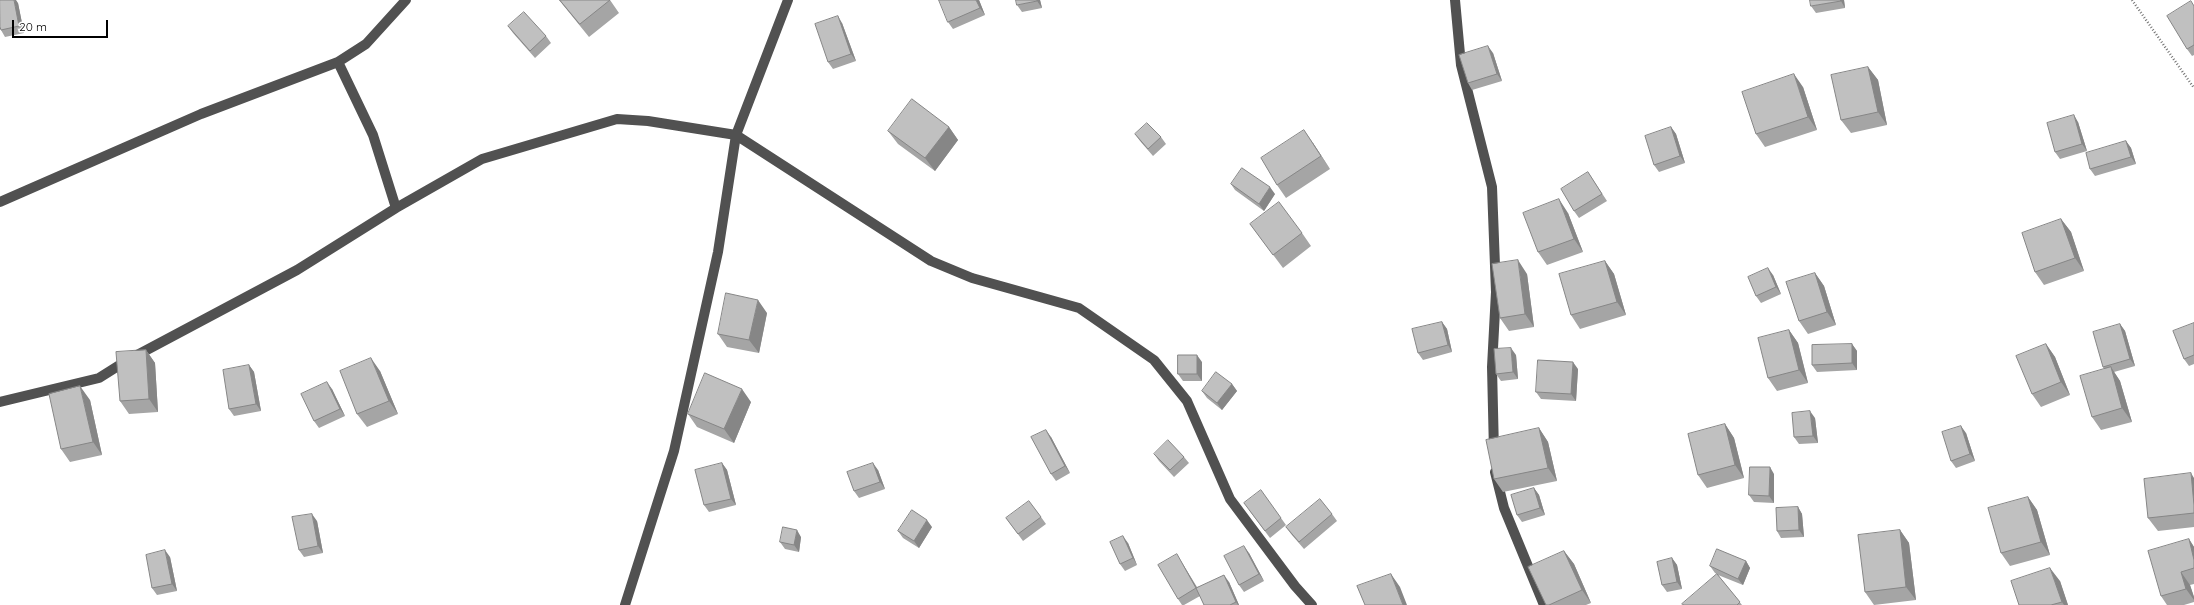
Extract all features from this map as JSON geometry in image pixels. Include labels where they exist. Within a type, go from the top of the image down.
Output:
[{"type":"street","points":[[0,202],[201,114],[338,62],[366,44],[406,0]]},
{"type":"street","points":[[625,605],[674,451],[718,252],[736,135],[788,0]]},
{"type":"street","points":[[1454,0],[1461,65],[1492,186],[1496,292],[1492,368],[1494,470],[1504,508],[1544,605]]},
{"type":"street","points":[[338,62],[372,135],[396,208]]},
{"type":"street","points":[[0,402],[99,378],[126,361],[297,270],[396,208],[482,159],[617,119],[648,121],[736,135],[931,261],[972,278],[1079,308],[1154,360],[1187,401],[1230,499],[1294,586],[1312,605]]},
{"type":"path","points":[[2132,0],[2194,88]]},
{"type":"building","points":[[0,0],[14,0],[19,26],[1,30]]},
{"type":"building","points":[[560,0],[610,0],[580,24]]},
{"type":"building","points":[[939,0],[976,0],[980,8],[948,22]]},
{"type":"building","points":[[1016,0],[1037,0],[1037,1],[1017,5]]},
{"type":"building","points":[[1810,0],[1840,0],[1841,1],[1811,6]]},
{"type":"building","points":[[2191,1],[2194,6],[2194,45],[2187,49],[2167,16]]},
{"type":"building","points":[[524,12],[546,36],[530,51],[508,26]]},
{"type":"building","points":[[838,16],[851,54],[828,62],[815,24]]},
{"type":"building","points":[[1488,46],[1497,74],[1468,83],[1459,55]]},
{"type":"building","points":[[1868,67],[1878,112],[1841,120],[1831,75]]},
{"type":"building","points":[[1794,74],[1808,117],[1756,134],[1742,92]]},
{"type":"building","points":[[912,99],[949,127],[925,158],[888,131]]},
{"type":"building","points":[[2074,115],[2082,144],[2055,152],[2047,123]]},
{"type":"building","points":[[1147,123],[1161,137],[1148,149],[1135,134]]},
{"type":"building","points":[[1671,127],[1680,156],[1654,165],[1645,136]]},
{"type":"building","points":[[1304,130],[1321,156],[1277,185],[1261,158]]},
{"type":"building","points":[[2126,141],[2131,157],[2090,169],[2086,153]]},
{"type":"building","points":[[1242,168],[1270,187],[1259,204],[1231,184]]},
{"type":"building","points":[[1588,172],[1602,194],[1574,211],[1561,189]]},
{"type":"building","points":[[1559,199],[1574,239],[1538,252],[1523,213]]},
{"type":"building","points":[[1279,202],[1302,233],[1273,255],[1250,224]]},
{"type":"building","points":[[2061,219],[2075,258],[2035,272],[2022,233]]},
{"type":"building","points":[[1518,260],[1525,314],[1500,318],[1492,264]]},
{"type":"building","points":[[1605,261],[1617,302],[1571,315],[1559,274]]},
{"type":"building","points":[[1768,268],[1776,287],[1756,296],[1748,277]]},
{"type":"building","points":[[1815,273],[1827,312],[1799,321],[1786,282]]},
{"type":"building","points":[[726,293],[758,300],[749,340],[718,334]]},
{"type":"building","points":[[1442,322],[1448,345],[1418,353],[1412,329]]},
{"type":"building","points":[[2194,323],[2194,355],[2184,359],[2173,331]]},
{"type":"building","points":[[2120,324],[2130,359],[2103,367],[2093,332]]},
{"type":"building","points":[[1789,330],[1799,370],[1768,378],[1758,338]]},
{"type":"building","points":[[1852,344],[1852,363],[1812,365],[1812,345]]},
{"type":"building","points":[[2046,344],[2061,382],[2032,394],[2016,356]]},
{"type":"building","points":[[1511,348],[1513,372],[1496,374],[1494,349]]},
{"type":"building","points":[[146,350],[149,399],[120,401],[116,352]]},
{"type":"building","points":[[1178,355],[1197,355],[1197,374],[1178,374]]},
{"type":"building","points":[[371,358],[389,401],[357,414],[340,371]]},
{"type":"building","points":[[1538,360],[1573,362],[1571,394],[1536,392]]},
{"type":"building","points":[[249,365],[256,404],[229,409],[223,370]]},
{"type":"building","points":[[2111,367],[2122,408],[2092,417],[2080,376]]},
{"type":"building","points":[[1216,372],[1232,384],[1217,403],[1202,391]]},
{"type":"building","points":[[705,373],[742,389],[724,429],[688,414]]},
{"type":"building","points":[[327,382],[340,409],[314,421],[301,394]]},
{"type":"building","points":[[80,386],[93,442],[61,449],[49,394]]},
{"type":"building","points":[[1810,411],[1813,436],[1794,437],[1792,413]]},
{"type":"building","points":[[1725,424],[1735,465],[1698,475],[1688,434]]},
{"type":"building","points":[[1961,426],[1970,454],[1951,461],[1942,432]]},
{"type":"building","points":[[1539,428],[1548,468],[1494,479],[1486,440]]},
{"type":"building","points":[[1046,430],[1065,466],[1051,474],[1031,437]]},
{"type":"building","points":[[1168,440],[1184,457],[1170,470],[1154,454]]},
{"type":"building","points":[[722,463],[731,499],[704,505],[695,470]]},
{"type":"building","points":[[873,463],[880,482],[854,491],[847,472]]},
{"type":"building","points":[[1750,467],[1770,467],[1769,496],[1749,495]]},
{"type":"building","points":[[2191,473],[2194,513],[2148,518],[2144,479]]},
{"type":"building","points":[[1534,488],[1540,508],[1517,515],[1511,495]]},
{"type":"building","points":[[1261,490],[1281,518],[1265,531],[1244,503]]},
{"type":"building","points":[[2028,497],[2041,542],[2001,553],[1988,508]]},
{"type":"building","points":[[1320,499],[1332,514],[1299,542],[1286,527]]},
{"type":"building","points":[[1029,501],[1041,517],[1018,534],[1006,518]]},
{"type":"building","points":[[1798,507],[1799,530],[1777,531],[1776,508]]},
{"type":"building","points":[[912,510],[927,520],[914,541],[898,531]]},
{"type":"building","points":[[312,514],[318,546],[299,550],[292,517]]},
{"type":"building","points":[[783,527],[797,530],[794,545],[780,542]]},
{"type":"building","points":[[1900,530],[1906,587],[1865,592],[1858,535]]},
{"type":"building","points":[[1123,536],[1133,558],[1120,564],[1110,542]]},
{"type":"building","points":[[2189,539],[2194,560],[2194,568],[2181,572],[2186,589],[2161,596],[2148,551]]},
{"type":"building","points":[[1244,546],[1259,574],[1239,585],[1224,556]]},
{"type":"building","points":[[1717,549],[1746,561],[1738,579],[1710,566]]},
{"type":"building","points":[[165,550],[172,584],[152,588],[146,555]]},
{"type":"building","points":[[1564,551],[1582,590],[1546,605],[1528,567]]},
{"type":"building","points":[[1177,554],[1196,588],[1178,599],[1158,565]]},
{"type":"building","points":[[1672,558],[1677,582],[1662,585],[1657,562]]},
{"type":"building","points":[[2050,568],[2062,602],[2051,605],[2019,605],[2011,581]]},
{"type":"building","points":[[1391,574],[1403,605],[1365,605],[1357,586]]},
{"type":"building","points":[[1717,574],[1740,602],[1737,605],[1682,604]]},
{"type":"building","points":[[1224,575],[1236,602],[1230,605],[1204,605],[1196,588]]}]
